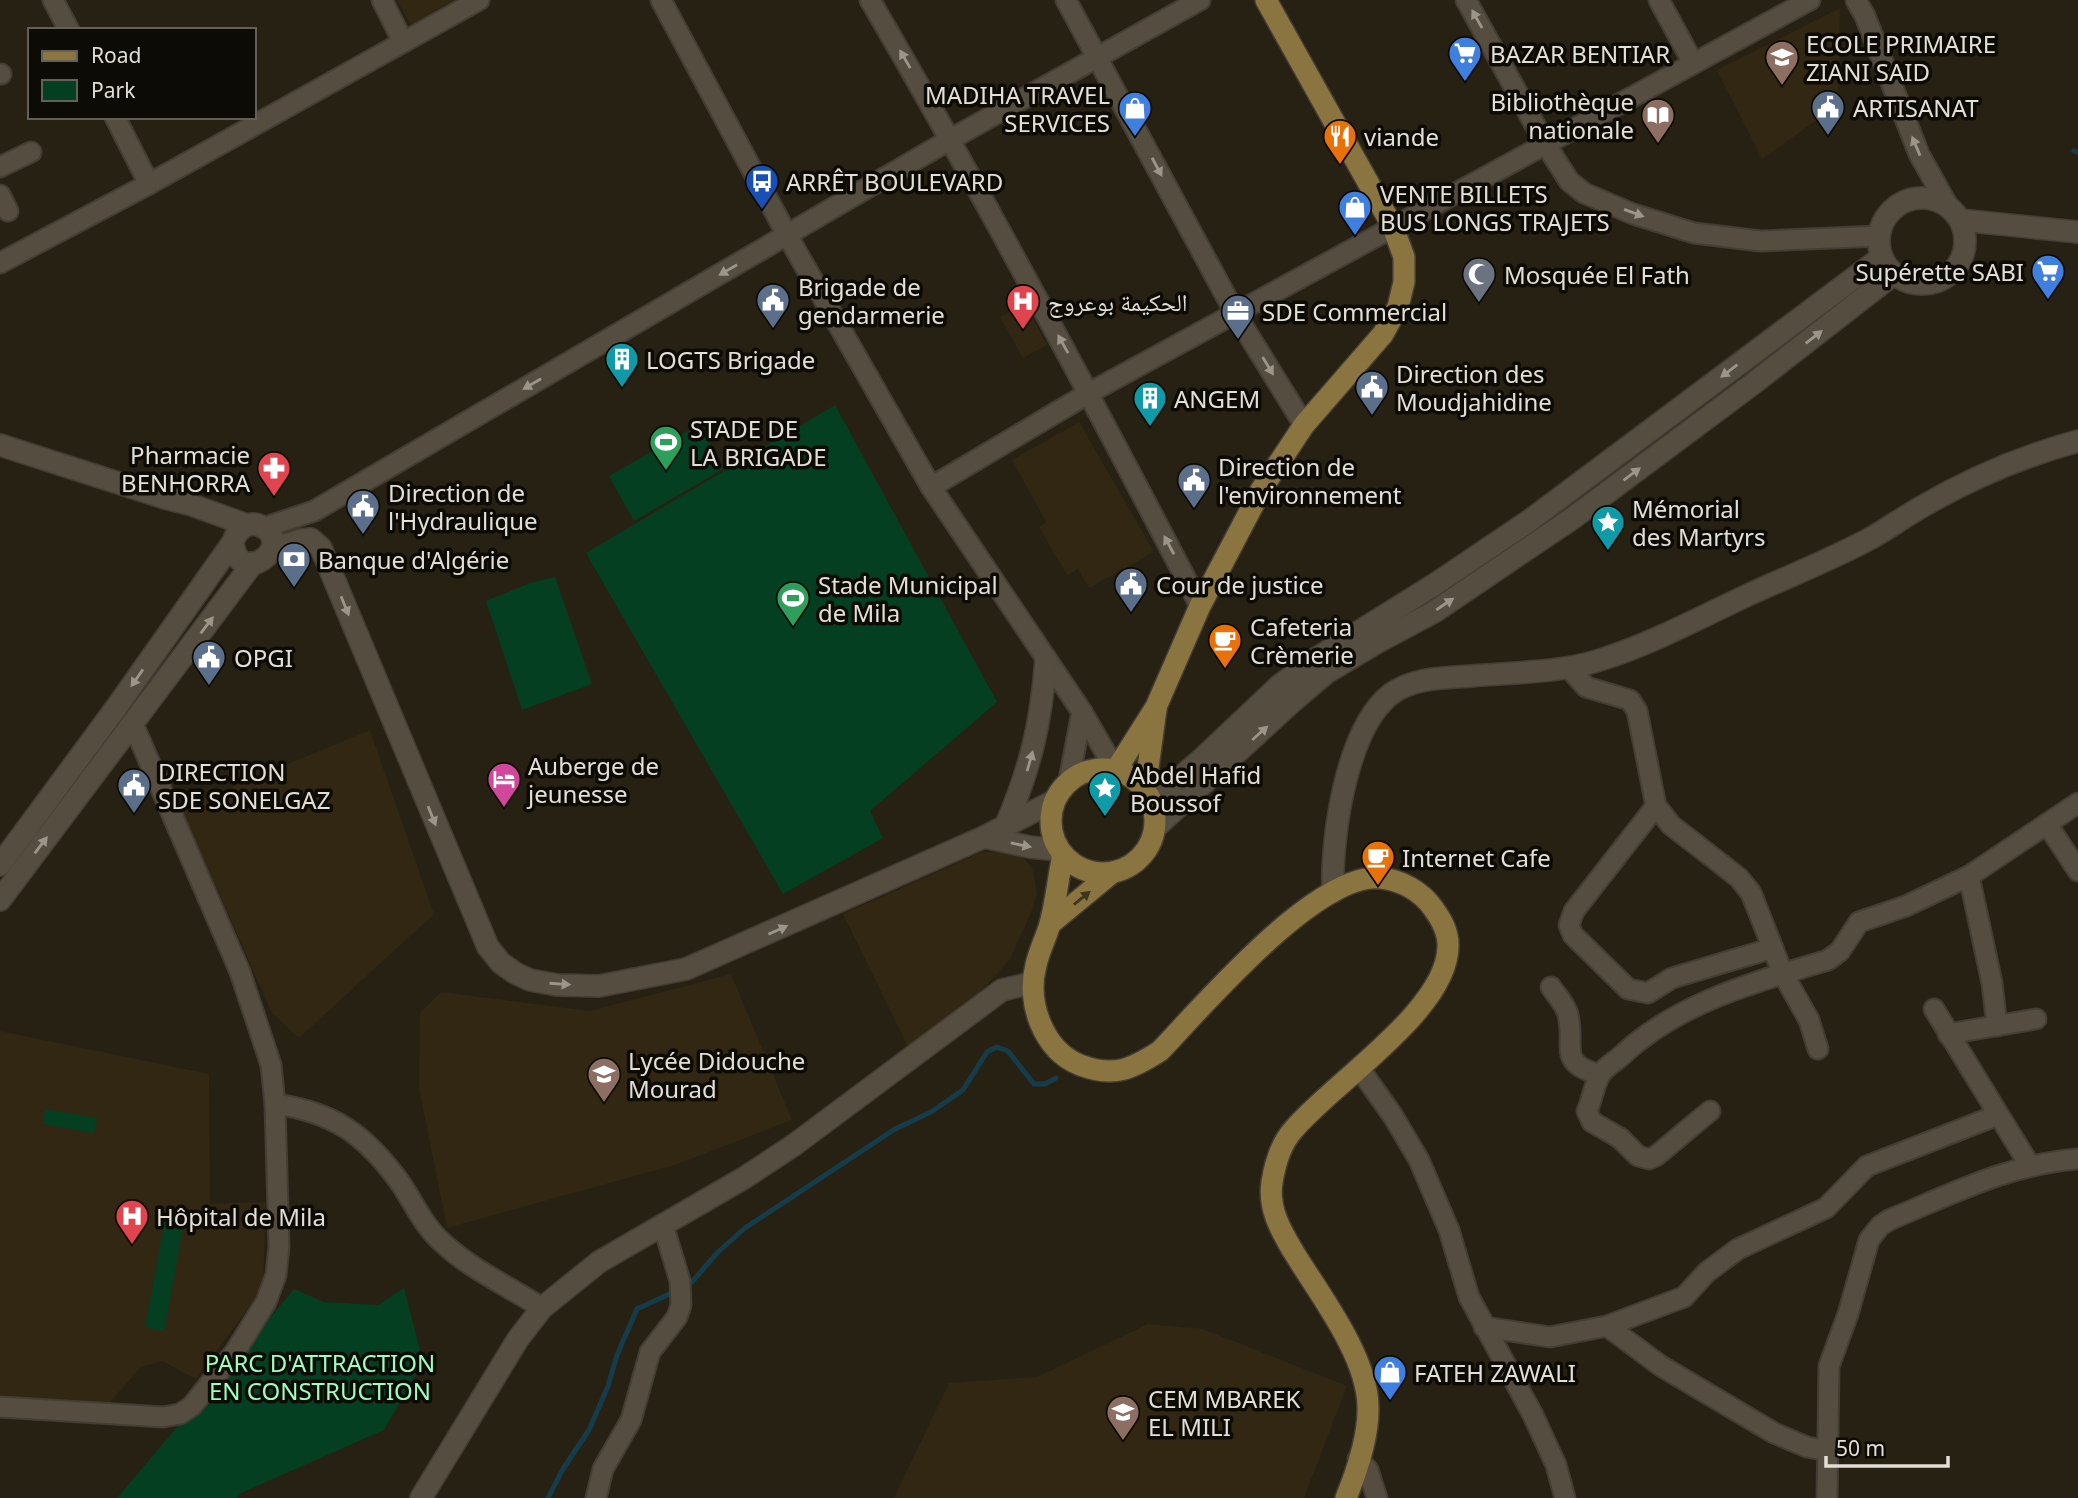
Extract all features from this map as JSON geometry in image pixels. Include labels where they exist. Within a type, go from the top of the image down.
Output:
[{"type":"main road","points":[[1116,770],[1156,707],[1200,606],[1261,490],[1304,425],[1382,334],[1398,307],[1404,282],[1404,257],[1393,227],[1266,0]]},
{"type":"main road","points":[[1954,213],[1966,237],[1964,254],[1955,269],[1942,279],[1926,284],[1909,282],[1885,256],[1884,219],[1896,205],[1913,198],[1932,198],[1954,213],[2078,232]]},
{"type":"main road","points":[[1148,796],[1205,756],[1279,686],[1317,658],[1426,591],[1529,521],[1885,256]]},
{"type":"main road","points":[[1155,828],[1326,673],[1434,611],[1540,540],[1754,383],[1885,256]]},
{"type":"main road","points":[[1333,892],[1332,864],[1344,786],[1360,739],[1372,716],[1390,695],[1409,684],[1434,679],[1569,668],[1603,659],[1872,538],[1957,488],[2049,449],[2078,441]]},
{"type":"main road","points":[[0,444],[189,504],[244,534],[271,537],[272,549]]},
{"type":"main road","points":[[1584,482],[1596,501]]},
{"type":"main road","points":[[1529,521],[1540,540]]},
{"type":"main road","points":[[244,534],[236,555],[253,564]]},
{"type":"main road","points":[[0,865],[6,847],[116,708],[244,534]]},
{"type":"main road","points":[[0,900],[253,564],[265,559],[272,549],[300,540],[311,539],[321,548],[488,947],[501,963],[530,980],[557,985],[599,986],[686,970],[984,837],[1054,801]]},
{"type":"main road","points":[[1006,825],[1026,775],[1039,728],[1046,659]]},
{"type":"main road","points":[[1050,924],[1114,872],[1141,857],[1150,844],[1155,828],[1148,796],[1156,707]]},
{"type":"main road","points":[[1114,872],[1095,873],[1077,867],[1061,852],[1050,826],[1054,801],[1069,780],[1091,770],[1116,770],[1133,777],[1148,796]]},
{"type":"main road","points":[[984,837],[1061,852]]},
{"type":"main road","points":[[1061,852],[1050,924],[1032,982],[1033,999],[1039,1019],[1051,1042],[1069,1060],[1093,1070],[1120,1072],[1160,1051],[1269,939],[1298,914],[1333,892],[1363,880],[1394,880],[1410,887],[1428,901],[1443,922],[1448,946],[1444,968],[1432,993],[1399,1031],[1292,1131],[1279,1157],[1272,1184],[1272,1210],[1283,1234],[1352,1347],[1360,1367],[1368,1406],[1367,1428],[1346,1498]]},
{"type":"main road","points":[[421,1498],[518,1339],[542,1308],[598,1262],[794,1145],[1003,990],[1032,982]]},
{"type":"street","points":[[53,0],[68,28]]},
{"type":"street","points":[[382,0],[403,42]]},
{"type":"street","points":[[0,263],[149,184],[479,0]]},
{"type":"street","points":[[661,0],[787,235],[931,487],[1082,712],[1116,770]]},
{"type":"street","points":[[870,0],[951,139],[1089,393],[1200,606]]},
{"type":"street","points":[[1066,0],[1236,313],[1304,425]]},
{"type":"street","points":[[244,534],[314,511],[951,139],[1200,0]]},
{"type":"street","points":[[1466,0],[1545,144],[1569,181],[1584,194],[1633,214],[1694,233],[1885,256]]},
{"type":"street","points":[[1658,0],[1693,63]]},
{"type":"street","points":[[931,487],[1089,393],[1810,0]]},
{"type":"street","points":[[1856,0],[1865,16],[1919,154],[1954,213]]},
{"type":"street","points":[[115,119],[149,184]]},
{"type":"street","points":[[0,167],[31,152]]},
{"type":"street","points":[[311,539],[314,511]]},
{"type":"street","points":[[1569,668],[1586,687],[1630,700],[1637,711],[1657,806],[1671,825],[1739,878],[1751,893],[1783,974],[1809,1020],[1818,1049]]},
{"type":"street","points":[[1069,780],[1082,712]]},
{"type":"street","points":[[0,1407],[163,1417],[180,1414],[192,1406],[235,1352],[266,1302],[275,1275],[279,1247],[275,1104],[271,1065],[240,972],[133,724]]},
{"type":"street","points":[[1710,1111],[1649,1159],[1638,1157],[1620,1138],[1592,1122],[1587,1111],[1600,1075],[1628,1049],[1686,1010],[1733,989],[1828,960],[1840,951],[1858,922],[1906,906],[1969,876],[2078,803]]},
{"type":"street","points":[[1657,806],[1574,911],[1569,925],[1573,935],[1628,989],[1648,993],[1672,978],[1773,948]]},
{"type":"street","points":[[2048,824],[2078,871]]},
{"type":"street","points":[[1969,876],[1992,983],[1997,1026]]},
{"type":"street","points":[[1550,986],[1568,1014],[1572,1058],[1581,1069],[1600,1075]]},
{"type":"street","points":[[1934,1009],[2030,1166]]},
{"type":"street","points":[[1948,1034],[2036,1019]]},
{"type":"street","points":[[1359,1068],[1393,1116],[1419,1160],[1449,1230],[1469,1297],[1533,1415],[1556,1465],[1564,1498]]},
{"type":"street","points":[[275,1104],[305,1108],[334,1119],[366,1143],[401,1184],[428,1229],[445,1245],[542,1308]]},
{"type":"street","points":[[1483,1327],[1550,1337],[1607,1326],[1684,1297],[1707,1272],[1738,1249],[1826,1208],[1867,1166],[1998,1115]]},
{"type":"street","points":[[1827,1498],[1829,1366],[1848,1314],[1868,1240],[1889,1220],[1993,1177],[2046,1162],[2078,1160]]},
{"type":"street","points":[[596,1498],[603,1469],[631,1420],[650,1352],[677,1317],[681,1305],[680,1281],[663,1225]]},
{"type":"street","points":[[1607,1326],[1661,1366],[1774,1433],[1807,1447],[1829,1451]]},
{"type":"street","points":[[1358,1459],[1368,1470],[1377,1498]]},
{"type":"shaded area","points":[[397,0],[454,0],[411,25]]},
{"type":"shaded area","name":"ECOLE PRIMAIRE ZIANI SAID","points":[[1840,8],[1838,105],[1762,159],[1717,70]]},
{"type":"shaded area","name":"الحكيمة بوعروج","points":[[1025,304],[1047,345],[1023,358],[1000,317]]},
{"type":"shaded area","points":[[1079,422],[1154,552],[1089,588],[1078,569],[1067,575],[1039,527],[1046,522],[1012,460]]},
{"type":"shaded area","points":[[370,730],[434,914],[299,1038],[272,1013],[181,808]]},
{"type":"shaded area","points":[[982,852],[1023,857],[1033,870],[1037,894],[1031,913],[1010,959],[965,1010],[911,1053],[843,914]]},
{"type":"shaded area","name":"Lycée Didouche Mourad","points":[[731,974],[792,1120],[678,1164],[447,1228],[419,1088],[420,1013],[441,992],[590,1011]]},
{"type":"shaded area","name":"Hôpital de Mila","points":[[0,1031],[209,1074],[210,1204],[266,1202],[263,1288],[196,1379],[162,1361],[141,1367],[108,1404],[0,1397]]},
{"type":"shaded area","name":"CEM MBAREK EL MILI","points":[[1148,1324],[1203,1329],[1347,1386],[1304,1498],[894,1498],[949,1383],[1037,1377]]},
{"type":"green space","name":"Stade Municipal de Mila","points":[[835,405],[997,702],[870,811],[883,838],[783,894],[586,553]]},
{"type":"green space","name":"STADE DE LA BRIGADE","points":[[700,424],[723,469],[634,521],[609,476]]},
{"type":"green space","points":[[555,577],[592,684],[522,710],[486,601],[530,583]]},
{"type":"green space","points":[[45,1109],[97,1118],[94,1133],[43,1124]]},
{"type":"green space","points":[[165,1219],[184,1223],[164,1331],[145,1327]]},
{"type":"green space","name":"PARC D'ATTRACTION EN CONSTRUCTION","points":[[404,1288],[423,1362],[384,1430],[241,1493],[237,1498],[117,1498],[294,1289],[324,1302],[378,1305]]},
{"type":"waterway","points":[[2074,151],[2078,152]]},
{"type":"waterway","points":[[684,1287],[745,1228],[895,1129],[931,1112],[963,1090],[987,1052],[997,1047],[1008,1051],[1034,1084],[1045,1084],[1056,1078]]},
{"type":"waterway","points":[[548,1498],[563,1469],[589,1430],[637,1309],[676,1291]]},
{"type":"place","name":"BAZAR BENTIAR","points":[[1465,83]]},
{"type":"place","name":"ECOLE PRIMAIRE ZIANI SAID","points":[[1782,87]]},
{"type":"place","name":"ARTISANAT","points":[[1828,137]]},
{"type":"place","name":"MADIHA TRAVEL SERVICES","points":[[1135,138]]},
{"type":"place","name":"Bibliothèque nationale","points":[[1658,145]]},
{"type":"place","name":"viande","points":[[1340,166]]},
{"type":"place","name":"ARRÊT BOULEVARD","points":[[762,211]]},
{"type":"place","name":"VENTE BILLETS BUS LONGS TRAJETS","points":[[1355,237]]},
{"type":"place","name":"Supérette SABI","points":[[2048,301]]},
{"type":"place","name":"Mosquée El Fath","points":[[1479,304]]},
{"type":"place","name":"Brigade de gendarmerie","points":[[773,330]]},
{"type":"place","name":"الحكيمة بوعروج","points":[[1023,331]]},
{"type":"place","name":"SDE Commercial","points":[[1238,341]]},
{"type":"place","name":"LOGTS Brigade","points":[[622,389]]},
{"type":"place","name":"Direction des Moudjahidine","points":[[1372,417]]},
{"type":"place","name":"ANGEM","points":[[1150,428]]},
{"type":"place","name":"STADE DE LA BRIGADE","points":[[666,472]]},
{"type":"place","name":"Pharmacie BENHORRA","points":[[274,498]]},
{"type":"place","name":"Direction de l'environnement","points":[[1194,510]]},
{"type":"place","name":"Direction de l'Hydraulique","points":[[363,536]]},
{"type":"place","name":"Mémorial des Martyrs","points":[[1608,552]]},
{"type":"place","name":"Banque d'Algérie","points":[[294,589]]},
{"type":"place","name":"Cour de justice","points":[[1131,614]]},
{"type":"place","name":"Stade Municipal de Mila","points":[[793,628]]},
{"type":"place","name":"Cafeteria Crèmerie","points":[[1225,670]]},
{"type":"place","name":"OPGI","points":[[209,687]]},
{"type":"place","name":"Auberge de jeunesse","points":[[504,809]]},
{"type":"place","name":"DIRECTION SDE SONELGAZ","points":[[134,815]]},
{"type":"place","name":"Abdel Hafid Boussof","points":[[1105,818]]},
{"type":"place","name":"Internet Cafe","points":[[1378,887]]},
{"type":"place","name":"Lycée Didouche Mourad","points":[[604,1104]]},
{"type":"place","name":"Hôpital de Mila","points":[[132,1246]]},
{"type":"place","name":"FATEH ZAWALI","points":[[1390,1402]]},
{"type":"place","name":"CEM MBAREK EL MILI","points":[[1123,1442]]}]
